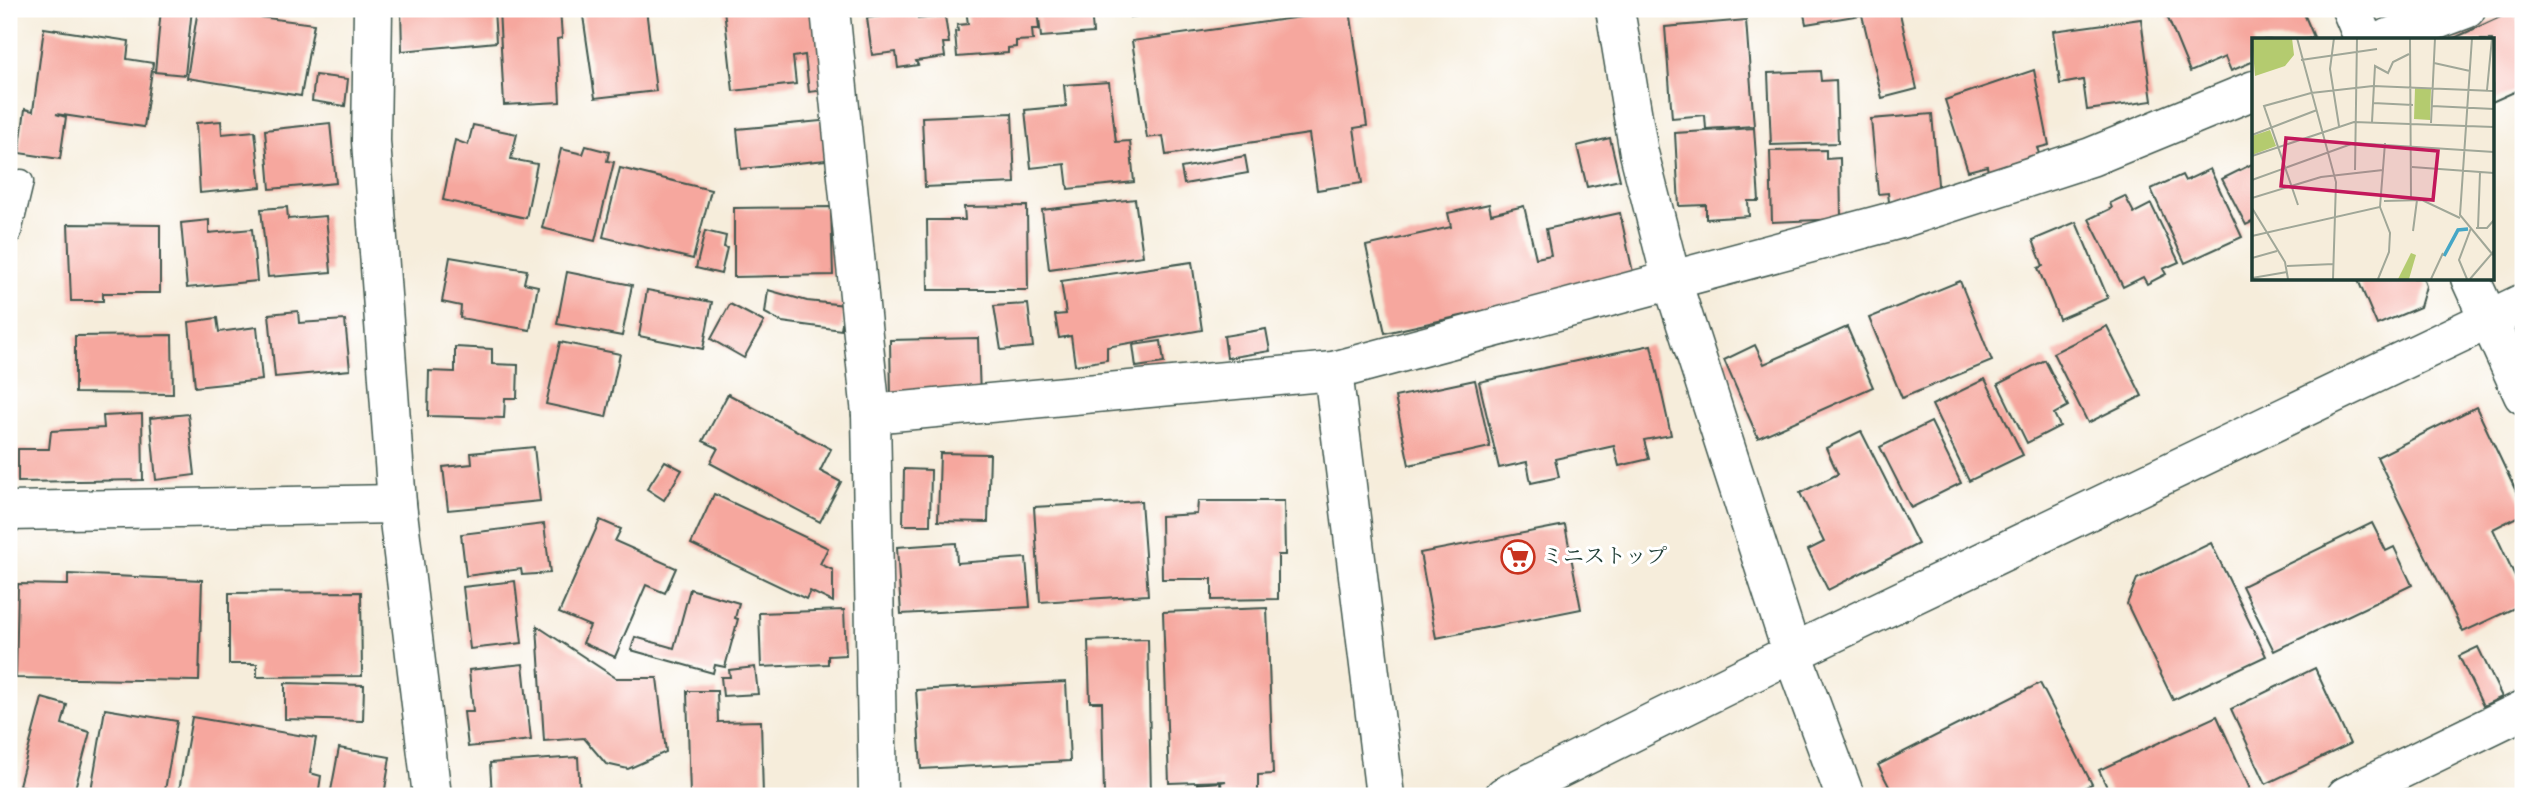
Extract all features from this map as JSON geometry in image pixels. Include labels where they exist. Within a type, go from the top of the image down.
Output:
[{"type":"street","points":[[373,9],[371,141],[397,504],[432,796]]},
{"type":"street","points":[[830,9],[871,414],[878,796]]},
{"type":"street","points":[[1615,9],[1639,153],[1671,278],[1792,653],[1845,796]]},
{"type":"street","points":[[2351,9],[2363,38]]},
{"type":"street","points":[[2388,38],[2466,9]]},
{"type":"street","points":[[871,414],[1333,370],[1897,219],[2091,157],[2252,91]]},
{"type":"street","points":[[2471,280],[2523,395]]},
{"type":"street","points":[[1504,796],[1792,653],[2523,303]]},
{"type":"street","points":[[1333,370],[1385,796]]},
{"type":"street","points":[[9,511],[397,504]]},
{"type":"street","points":[[2346,796],[2523,710]]},
{"type":"lane","points":[[9,232],[21,182]]},
{"type":"building","points":[[161,9],[192,9],[185,75],[155,72]]},
{"type":"building","points":[[198,9],[314,24],[301,96],[187,78]]},
{"type":"building","points":[[401,9],[494,9],[496,42],[402,51]]},
{"type":"building","points":[[499,9],[560,9],[562,38],[557,39],[560,102],[504,105]]},
{"type":"building","points":[[582,9],[646,9],[656,91],[595,98]]},
{"type":"building","points":[[724,9],[818,9],[826,90],[809,92],[805,55],[793,57],[796,84],[733,91]]},
{"type":"building","points":[[917,9],[918,19],[945,16],[949,43],[943,43],[945,57],[916,61],[918,65],[898,68],[896,52],[872,55],[867,18],[890,15],[889,11]]},
{"type":"building","points":[[966,9],[1037,9],[1039,29],[1032,29],[1033,40],[1016,41],[1016,47],[1008,48],[1008,53],[957,57],[955,32],[958,31],[957,25],[968,24]]},
{"type":"building","points":[[1038,9],[1091,9],[1093,33],[1041,37]]},
{"type":"building","points":[[1129,9],[1176,9],[1176,10],[1130,17]]},
{"type":"building","points":[[1803,9],[1860,9],[1861,15],[1806,24]]},
{"type":"building","points":[[1899,9],[1917,89],[1882,98],[1862,15]]},
{"type":"building","points":[[2302,9],[2314,37],[2252,38],[2252,62],[2231,71],[2225,57],[2190,72],[2165,11]]},
{"type":"building","points":[[1350,10],[1367,126],[1354,128],[1362,183],[1317,190],[1309,134],[1166,155],[1163,136],[1147,138],[1132,41]]},
{"type":"building","points":[[2513,11],[2523,34],[2523,88],[2494,101],[2494,38],[2454,38]]},
{"type":"building","points":[[2141,19],[2152,101],[2087,110],[2083,80],[2060,84],[2053,31]]},
{"type":"building","points":[[1746,20],[1754,126],[1706,129],[1705,115],[1672,118],[1665,27]]},
{"type":"building","points":[[44,28],[129,41],[127,59],[153,63],[144,127],[56,114],[66,117],[60,159],[19,153],[25,109],[33,111]]},
{"type":"building","points":[[2034,70],[2049,145],[2037,148],[2041,159],[1989,177],[1987,166],[1968,171],[1945,100]]},
{"type":"building","points":[[1820,71],[1821,81],[1836,80],[1838,143],[1771,145],[1768,73]]},
{"type":"building","points":[[315,75],[348,79],[345,106],[312,101]]},
{"type":"building","points":[[1109,82],[1116,142],[1130,141],[1134,182],[1068,189],[1065,164],[1031,168],[1025,110],[1066,106],[1064,85]]},
{"type":"building","points":[[1012,113],[1015,183],[925,187],[922,117]]},
{"type":"building","points":[[1932,114],[1939,196],[1889,202],[1888,193],[1878,194],[1871,119]]},
{"type":"building","points":[[831,120],[835,159],[741,169],[737,129]]},
{"type":"building","points":[[221,121],[222,134],[255,131],[261,187],[200,193],[196,123]]},
{"type":"building","points":[[330,123],[336,183],[270,189],[265,130]]},
{"type":"building","points":[[473,125],[517,134],[511,159],[537,164],[526,218],[443,200],[455,140],[468,145]]},
{"type":"building","points":[[1754,128],[1759,201],[1748,201],[1749,216],[1706,219],[1706,205],[1679,206],[1675,133]]},
{"type":"building","points":[[1610,138],[1620,180],[1587,187],[1577,146]]},
{"type":"building","points":[[586,146],[609,152],[607,161],[614,162],[595,241],[542,228],[561,149],[583,154]]},
{"type":"building","points":[[1826,150],[1826,159],[1840,158],[1841,219],[1772,222],[1770,151]]},
{"type":"building","points":[[1245,156],[1248,173],[1184,184],[1181,168]]},
{"type":"building","points":[[2252,164],[2252,222],[2246,225],[2222,179]]},
{"type":"building","points":[[620,168],[711,190],[693,259],[603,237]]},
{"type":"building","points":[[2210,169],[2242,237],[2185,263],[2151,189],[2182,175],[2185,181]]},
{"type":"building","points":[[2125,196],[2134,213],[2151,204],[2179,262],[2163,269],[2166,274],[2147,284],[2143,277],[2123,287],[2089,219],[2112,208],[2110,203]]},
{"type":"building","points":[[1135,199],[1143,256],[1049,269],[1042,210]]},
{"type":"building","points":[[1489,204],[1491,214],[1524,206],[1536,258],[1551,255],[1546,229],[1620,213],[1634,277],[1385,333],[1366,246],[1451,227],[1448,213]]},
{"type":"building","points":[[1027,206],[1028,290],[928,290],[927,220],[965,220],[964,207]]},
{"type":"building","points":[[287,207],[288,219],[326,216],[331,272],[268,277],[261,209]]},
{"type":"building","points":[[831,207],[833,275],[734,277],[734,208]]},
{"type":"building","points":[[209,220],[209,233],[252,229],[257,281],[187,288],[181,223]]},
{"type":"building","points":[[2076,222],[2108,298],[2059,319],[2038,268],[2043,266],[2033,240]]},
{"type":"building","points":[[68,224],[160,225],[160,293],[103,293],[103,301],[71,301]]},
{"type":"building","points":[[705,231],[726,236],[724,247],[727,248],[721,274],[696,268]]},
{"type":"building","points":[[450,257],[527,270],[524,283],[538,286],[530,330],[460,318],[461,306],[442,302]]},
{"type":"building","points":[[1192,262],[1202,330],[1107,347],[1107,360],[1075,365],[1071,336],[1059,338],[1055,315],[1066,314],[1061,281]]},
{"type":"building","points":[[567,272],[632,285],[622,336],[557,324]]},
{"type":"building","points":[[2358,280],[2424,280],[2426,286],[2420,307],[2377,325]]},
{"type":"building","points":[[1960,281],[1992,361],[1902,398],[1869,318]]},
{"type":"building","points":[[647,290],[712,302],[703,349],[639,336]]},
{"type":"building","points":[[768,290],[807,301],[845,305],[841,330],[782,322],[765,313]]},
{"type":"building","points":[[730,304],[764,322],[744,358],[711,339]]},
{"type":"building","points":[[1028,304],[1033,347],[1001,350],[994,306]]},
{"type":"building","points":[[298,311],[299,323],[345,320],[350,370],[275,377],[269,314]]},
{"type":"building","points":[[217,318],[219,332],[257,327],[262,380],[195,387],[189,322]]},
{"type":"building","points":[[2107,326],[2142,396],[2088,423],[2053,353]]},
{"type":"building","points":[[1847,327],[1873,387],[1758,438],[1724,360],[1755,345],[1764,364]]},
{"type":"building","points":[[1266,329],[1270,351],[1227,358],[1224,336]]},
{"type":"building","points":[[172,335],[173,394],[75,393],[75,336]]},
{"type":"building","points":[[978,338],[980,397],[891,399],[890,340]]},
{"type":"building","points":[[1161,341],[1164,363],[1136,367],[1133,345]]},
{"type":"building","points":[[560,342],[620,354],[606,417],[546,404]]},
{"type":"building","points":[[1651,345],[1671,435],[1644,440],[1649,459],[1619,466],[1614,446],[1555,459],[1559,477],[1531,483],[1527,462],[1499,468],[1479,382]]},
{"type":"building","points":[[455,347],[492,349],[492,364],[518,365],[517,398],[505,398],[504,418],[428,416],[429,371],[455,372]]},
{"type":"building","points":[[2045,360],[2068,406],[2054,414],[2060,426],[2027,443],[1998,384]]},
{"type":"building","points":[[1985,379],[2023,455],[1969,481],[1932,405]]},
{"type":"building","points":[[1475,380],[1490,447],[1409,465],[1395,397]]},
{"type":"building","points":[[728,394],[831,449],[820,471],[841,482],[820,522],[710,463],[718,448],[703,441]]},
{"type":"building","points":[[2476,407],[2523,506],[2523,514],[2493,529],[2523,593],[2523,604],[2463,632],[2377,457]]},
{"type":"building","points":[[142,414],[143,480],[18,482],[18,449],[49,449],[51,431],[104,428],[103,416]]},
{"type":"building","points":[[188,414],[195,475],[156,480],[150,418]]},
{"type":"building","points":[[1931,422],[1961,483],[1911,508],[1880,447]]},
{"type":"building","points":[[1861,431],[1918,544],[1828,590],[1808,550],[1824,542],[1800,493],[1838,474],[1826,448]]},
{"type":"building","points":[[534,447],[540,501],[448,510],[443,467],[472,464],[471,453]]},
{"type":"building","points":[[940,453],[990,454],[988,522],[938,521]]},
{"type":"building","points":[[665,461],[682,470],[664,500],[647,489]]},
{"type":"building","points":[[904,469],[931,470],[930,525],[903,525]]},
{"type":"building","points":[[714,494],[828,548],[820,564],[833,570],[833,602],[810,591],[806,599],[691,544]]},
{"type":"building","points":[[1141,501],[1148,595],[1040,602],[1034,507]]},
{"type":"building","points":[[1198,501],[1284,501],[1285,555],[1278,555],[1278,599],[1212,600],[1212,579],[1162,579],[1161,516],[1197,514]]},
{"type":"building","points":[[600,520],[621,529],[615,541],[676,568],[665,593],[646,585],[615,657],[583,643],[590,626],[559,613]]},
{"type":"building","points":[[2372,523],[2386,551],[2394,547],[2412,585],[2274,651],[2242,586]]},
{"type":"building","points":[[544,524],[550,573],[522,575],[521,569],[466,576],[461,534]]},
{"type":"building","points":[[1565,525],[1581,609],[1436,638],[1420,553]]},
{"type":"building","points":[[956,543],[957,563],[1026,558],[1030,607],[901,614],[897,547]]},
{"type":"building","points":[[2211,543],[2266,656],[2173,700],[2127,604],[2137,579]]},
{"type":"building","points":[[68,574],[202,580],[199,681],[16,678],[18,584],[68,585]]},
{"type":"building","points":[[515,581],[522,643],[470,649],[463,587]]},
{"type":"building","points":[[690,589],[739,603],[735,618],[738,619],[725,667],[715,665],[713,673],[631,650],[635,637],[674,648]]},
{"type":"building","points":[[361,592],[362,676],[257,677],[257,664],[229,664],[229,593]]},
{"type":"building","points":[[1267,608],[1273,774],[1258,775],[1258,794],[1222,795],[1221,782],[1226,781],[1169,783],[1163,612]]},
{"type":"building","points":[[844,610],[846,655],[828,656],[828,664],[761,667],[759,613]]},
{"type":"building","points":[[537,626],[616,678],[657,678],[666,752],[628,769],[606,764],[584,738],[544,741]]},
{"type":"building","points":[[1148,639],[1151,796],[1104,796],[1102,702],[1090,702],[1088,641]]},
{"type":"building","points":[[2478,647],[2502,697],[2483,706],[2459,656]]},
{"type":"building","points":[[523,664],[531,740],[468,747],[464,712],[473,712],[469,670]]},
{"type":"building","points":[[755,667],[758,694],[723,696],[721,677],[730,677],[729,670]]},
{"type":"building","points":[[2315,668],[2350,744],[2266,784],[2231,709]]},
{"type":"building","points":[[1066,682],[1070,761],[921,769],[916,690]]},
{"type":"building","points":[[285,683],[364,685],[363,721],[285,719]]},
{"type":"building","points":[[2040,683],[2092,784],[2068,796],[1894,796],[1878,765]]},
{"type":"building","points":[[687,691],[717,691],[718,722],[761,721],[763,796],[690,796]]},
{"type":"building","points":[[42,698],[67,705],[62,724],[90,732],[73,796],[31,796],[33,789],[19,785]]},
{"type":"building","points":[[105,709],[177,721],[164,796],[90,796]]},
{"type":"building","points":[[2217,716],[2250,789],[2234,796],[2111,796],[2099,770]]},
{"type":"building","points":[[192,717],[316,738],[310,773],[321,776],[318,796],[178,796]]},
{"type":"building","points":[[339,748],[390,757],[384,796],[330,796]]},
{"type":"building","points":[[578,757],[580,796],[492,796],[490,763]]},
{"type":"building","points":[[1220,782],[1221,796],[1198,796],[1197,784]]},
{"type":"place","name":"ミニストップ","points":[[1518,557]]}]
